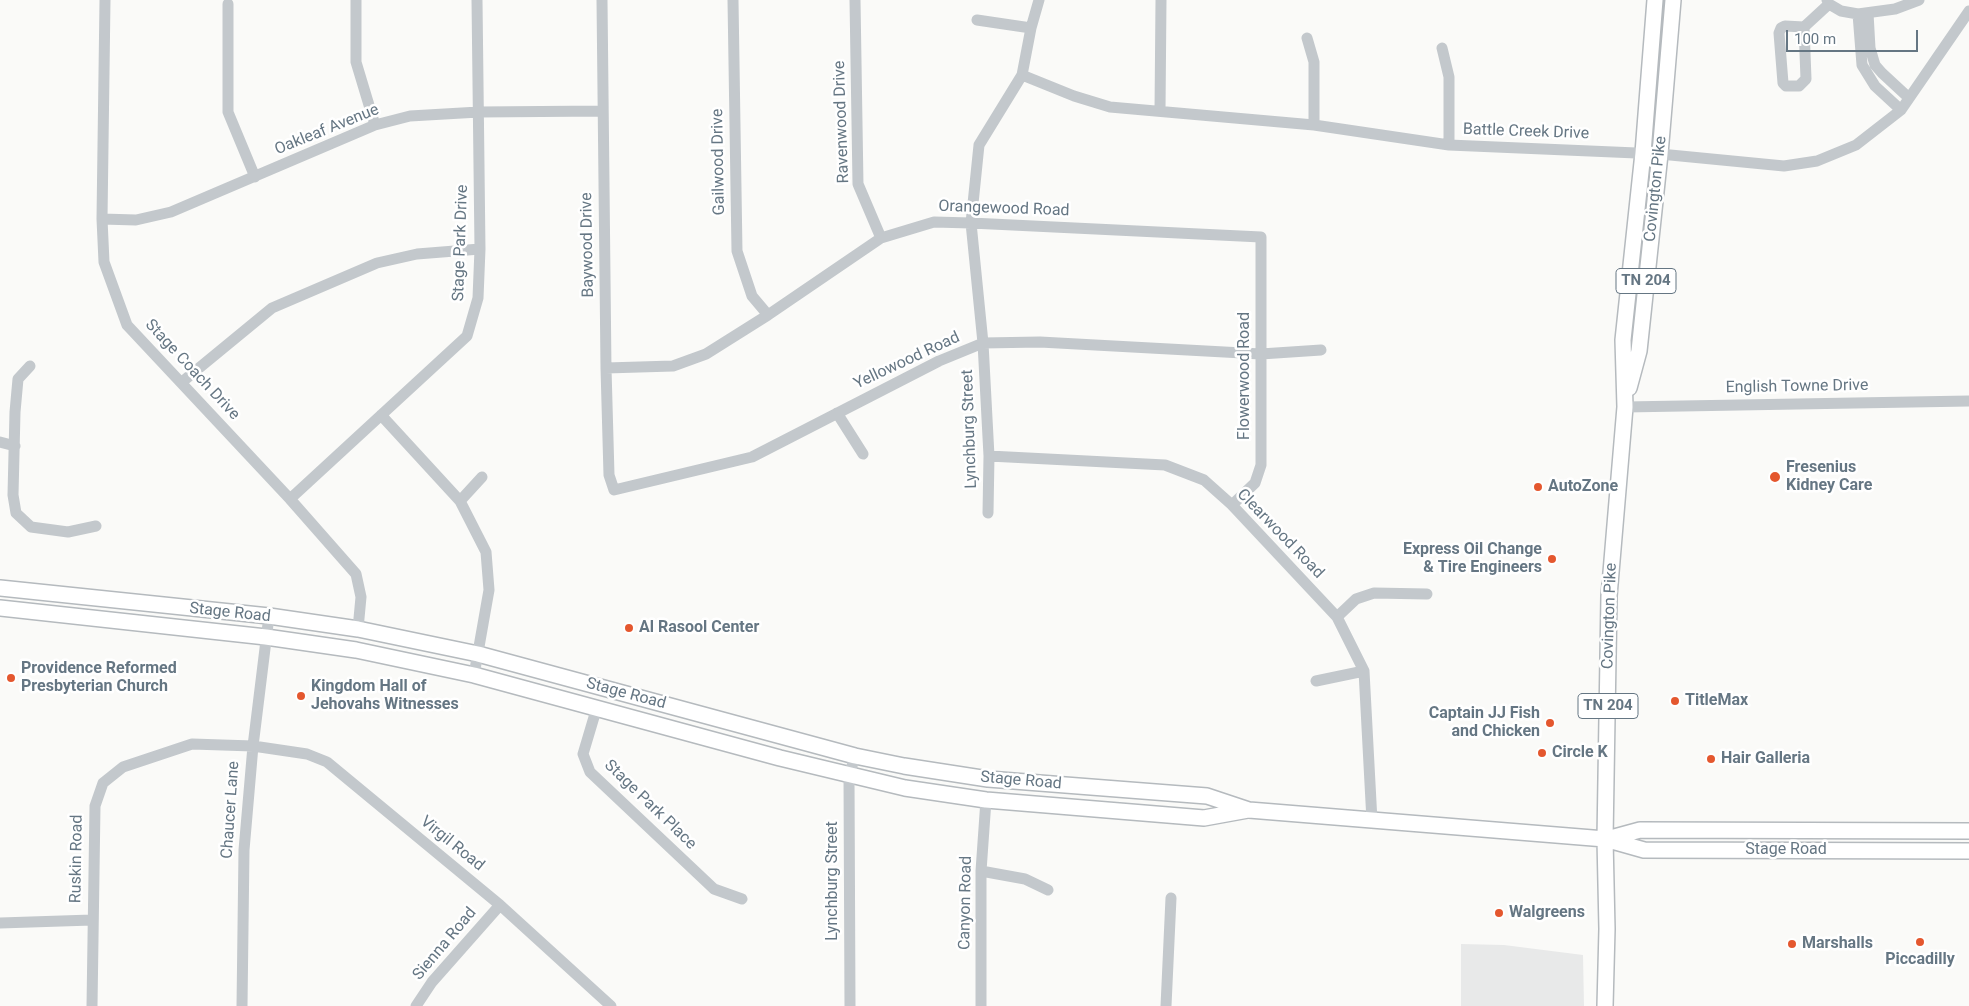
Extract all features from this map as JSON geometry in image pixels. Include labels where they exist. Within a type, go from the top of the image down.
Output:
[{"type":"main road","name":"Covington Pike","points":[[1605,1006],[1610,596],[1624,407],[1623,340],[1643,153],[1655,0]]},
{"type":"main road","name":"Covington Pike","points":[[1624,407],[1639,351],[1660,154],[1673,0]]},
{"type":"main road","name":"Stage Road","points":[[0,588],[269,616],[358,629],[478,654],[854,756],[988,779],[1207,796],[1249,810],[1606,839],[1644,850],[1969,852]]},
{"type":"main road","name":"Stage Road","points":[[0,608],[266,637],[356,650],[474,675],[849,776],[905,788],[986,800],[1204,818],[1249,810]]},
{"type":"main road","name":"Stage Road","points":[[1606,839],[1640,830],[1969,831]]},
{"type":"street","name":"Stage Coach Drive","points":[[105,0],[102,219],[104,262],[127,325],[290,499],[356,574],[361,597],[358,629]]},
{"type":"street","points":[[356,0],[356,62],[375,125]]},
{"type":"street","name":"Stage Park Drive","points":[[290,499],[467,336],[478,298],[480,249],[477,0]]},
{"type":"street","name":"Baywood Drive","points":[[602,0],[606,368],[609,475],[614,490]]},
{"type":"street","name":"Gailwood Drive","points":[[733,0],[737,251],[752,296],[768,315]]},
{"type":"street","name":"Ravenwood Drive","points":[[855,0],[858,184],[881,238]]},
{"type":"street","name":"Lynchburg Street","points":[[988,514],[989,456],[984,344],[970,222],[979,145],[1022,75],[1031,28],[1039,0]]},
{"type":"street","points":[[1160,110],[1161,0]]},
{"type":"street","points":[[1804,27],[1785,26],[1780,33],[1783,83],[1786,86],[1798,86],[1806,79],[1804,27],[1828,2],[1841,11],[1863,14],[1895,9],[1919,0]]},
{"type":"street","points":[[228,4],[228,112],[255,177]]},
{"type":"street","name":"Battle Creek Drive","points":[[1022,75],[1074,96],[1110,107],[1314,125],[1449,145],[1660,154],[1784,166],[1817,161],[1856,146],[1901,110],[1969,11]]},
{"type":"street","points":[[1863,14],[1875,65],[1909,98]]},
{"type":"street","points":[[1863,14],[1862,65],[1875,86],[1901,110]]},
{"type":"street","points":[[977,20],[1031,28]]},
{"type":"street","points":[[1307,38],[1314,62],[1314,125]]},
{"type":"street","points":[[1442,48],[1449,77],[1449,145]]},
{"type":"street","name":"Oakleaf Avenue","points":[[102,219],[136,220],[171,212],[375,125],[410,116],[478,112],[603,111]]},
{"type":"street","name":"Orangewood Road","points":[[606,368],[673,366],[706,354],[768,315],[881,238],[934,222],[970,222],[1261,237]]},
{"type":"street","name":"Flowerwood Road","points":[[1232,505],[1255,483],[1261,465],[1261,237]]},
{"type":"street","points":[[182,382],[272,308],[376,263],[417,254],[480,249]]},
{"type":"street","name":"Yellowood Road","points":[[614,490],[752,458],[939,361],[984,344],[1040,342],[1262,354],[1320,350]]},
{"type":"street","points":[[30,366],[18,379],[15,412],[13,495],[16,514],[31,527],[68,532],[96,526]]},
{"type":"street","name":"English Towne Drive","points":[[1624,407],[1969,401]]},
{"type":"street","points":[[836,413],[863,454]]},
{"type":"street","points":[[380,416],[460,501],[486,552],[489,590],[474,675]]},
{"type":"street","points":[[0,442],[15,446]]},
{"type":"street","name":"Clearwood Road","points":[[989,456],[1165,465],[1204,480],[1232,505],[1337,617],[1364,671],[1372,821]]},
{"type":"street","points":[[460,501],[482,477]]},
{"type":"street","points":[[1337,617],[1356,598],[1374,592],[1427,594]]},
{"type":"street","name":"Chaucer Lane","points":[[242,1006],[244,850],[253,746],[269,616]]},
{"type":"street","points":[[1316,681],[1364,671]]},
{"type":"street","name":"Stage Park Place","points":[[597,707],[583,754],[590,772],[714,889],[742,899]]},
{"type":"street","name":"Ruskin Road","points":[[92,1006],[95,806],[103,782],[123,767],[192,744],[253,746]]},
{"type":"street","name":"Virgil Road","points":[[253,746],[306,754],[327,762],[500,904],[608,1005]]},
{"type":"street","name":"Lynchburg Street","points":[[850,1006],[849,776],[854,756]]},
{"type":"street","name":"Canyon Road","points":[[981,1006],[981,871],[986,800]]},
{"type":"street","points":[[981,871],[1025,879],[1048,890]]},
{"type":"street","points":[[1166,1006],[1171,898]]},
{"type":"street","name":"Sienna Road","points":[[416,1006],[432,982],[500,904]]},
{"type":"street","points":[[0,923],[92,920]]},
{"type":"shaded area","points":[[1461,944],[1504,945],[1583,955],[1584,1006],[1461,1006]]},
{"type":"place","name":"Fresenius Kidney Care","points":[[1775,477]]},
{"type":"place","name":"AutoZone","points":[[1538,487]]},
{"type":"place","name":"Express Oil Change & Tire Engineers","points":[[1552,559]]},
{"type":"place","name":"Al Rasool Center","points":[[629,628]]},
{"type":"place","name":"Providence Reformed Presbyterian Church","points":[[11,678]]},
{"type":"place","name":"Kingdom Hall of Jehovahs Witnesses","points":[[301,696]]},
{"type":"place","name":"TitleMax","points":[[1675,701]]},
{"type":"place","name":"Captain JJ Fish and Chicken","points":[[1550,723]]},
{"type":"place","name":"Circle K","points":[[1542,753]]},
{"type":"place","name":"Hair Galleria","points":[[1711,759]]},
{"type":"place","name":"Walgreens","points":[[1499,913]]},
{"type":"place","name":"Piccadilly","points":[[1920,942]]},
{"type":"place","name":"Marshalls","points":[[1792,944]]}]
